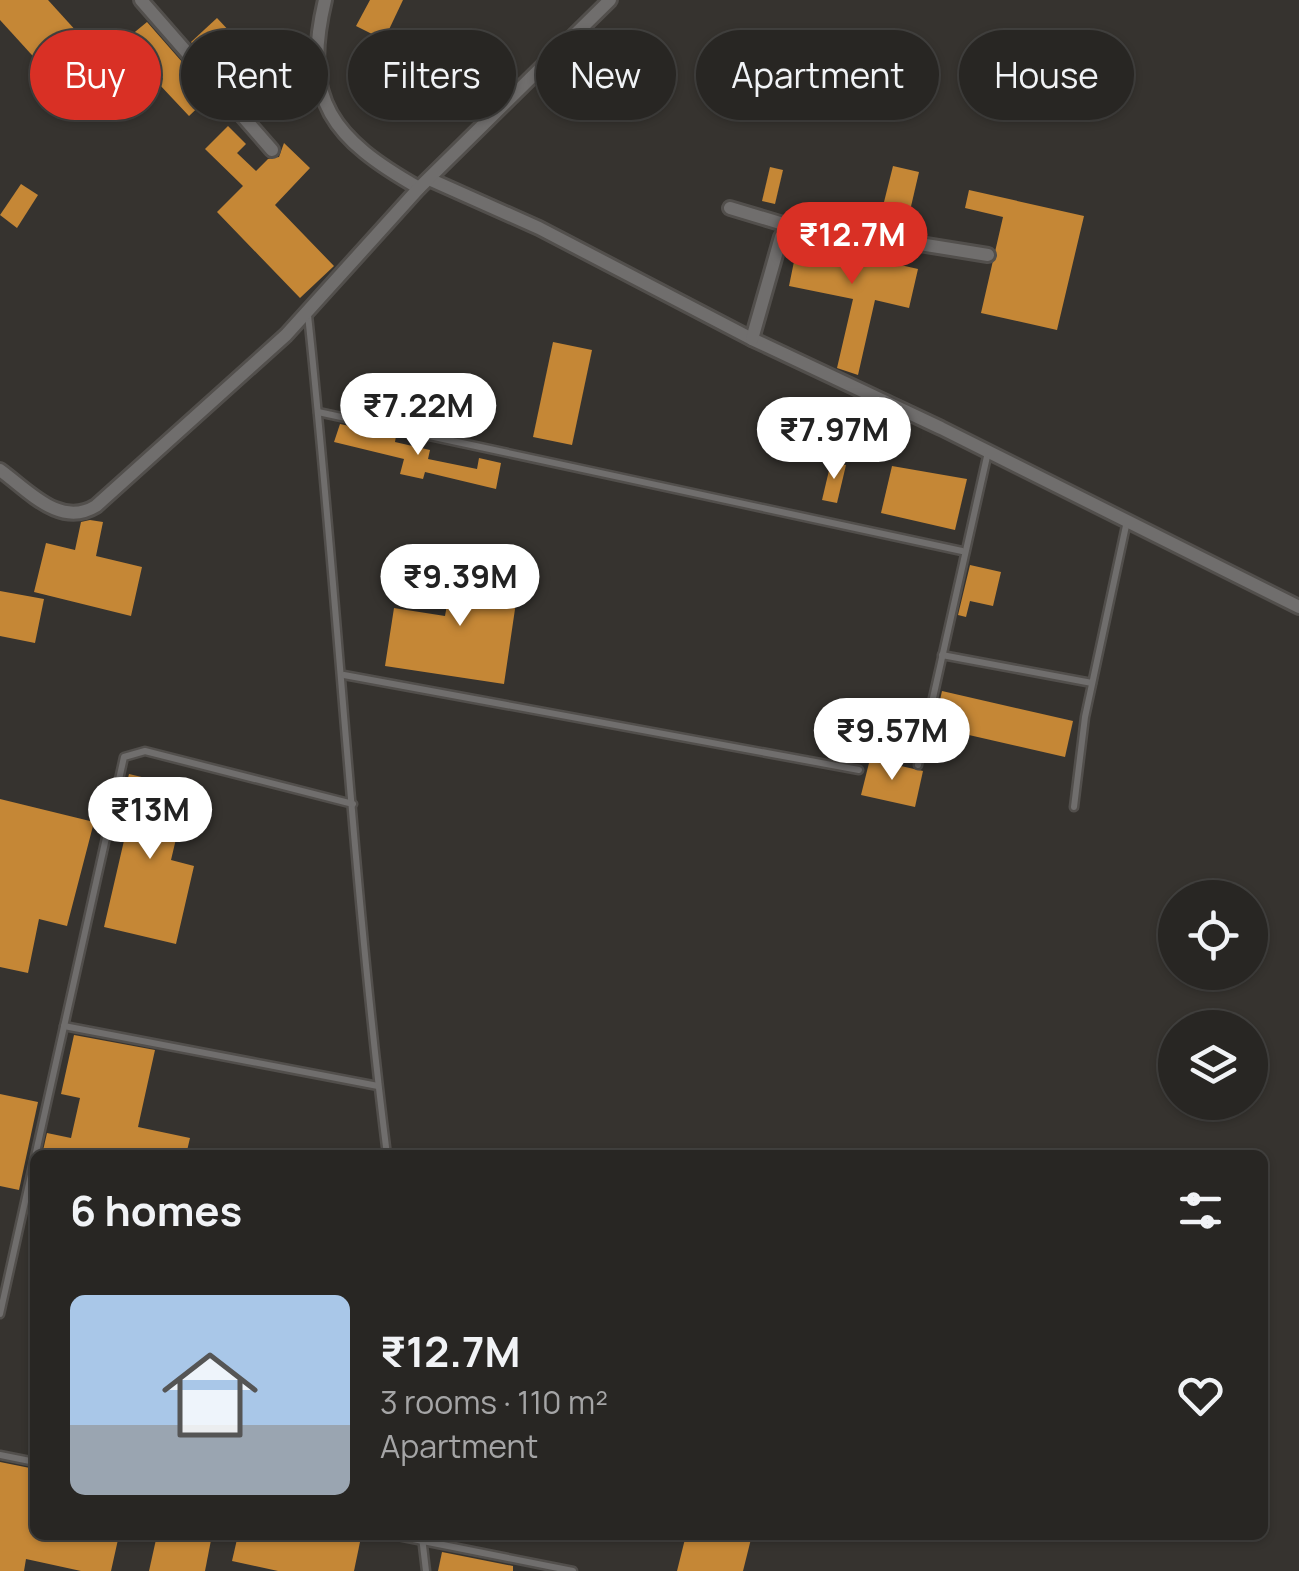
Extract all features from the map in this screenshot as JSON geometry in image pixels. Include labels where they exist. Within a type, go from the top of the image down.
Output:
[{"type":"street","points":[[141,0],[272,150]]},
{"type":"street","points":[[325,0],[315,63],[329,110],[358,148],[424,184],[538,228],[752,339],[988,451],[1299,607]]},
{"type":"street","points":[[0,470],[63,514],[83,514],[308,314],[424,184],[610,0]]},
{"type":"street","points":[[730,208],[790,226],[810,225],[988,255]]},
{"type":"street","points":[[752,339],[782,237],[790,226]]},
{"type":"lane","points":[[308,314],[386,1150]]},
{"type":"lane","points":[[318,412],[962,552]]},
{"type":"lane","points":[[918,765],[962,552],[988,451]]},
{"type":"lane","points":[[1074,807],[1092,684],[1128,520]]},
{"type":"lane","points":[[942,656],[1092,684]]},
{"type":"lane","points":[[344,675],[859,770]]},
{"type":"lane","points":[[36,1150],[122,763],[130,752],[145,751],[353,804]]},
{"type":"lane","points":[[64,1026],[378,1086]]},
{"type":"lane","points":[[0,1314],[30,1179]]},
{"type":"lane","points":[[0,1455],[30,1461]]},
{"type":"lane","points":[[422,1540],[426,1571]]},
{"type":"lane","points":[[435,1540],[573,1571]]},
{"type":"building","points":[[0,0],[48,0],[75,30],[30,30],[30,53],[0,20]]},
{"type":"building","points":[[370,0],[403,0],[389,30],[364,30],[356,26]]},
{"type":"building","points":[[217,18],[228,30],[204,30]]},
{"type":"building","points":[[147,22],[154,30],[137,30]]},
{"type":"building","points":[[161,38],[181,61],[181,107],[161,86]]},
{"type":"building","points":[[228,126],[246,144],[237,153],[256,171],[268,159],[279,157],[284,143],[310,168],[275,205],[334,266],[300,298],[217,212],[243,186],[205,149]]},
{"type":"building","points":[[893,166],[919,172],[906,228],[879,222]]},
{"type":"building","points":[[770,167],[783,170],[775,204],[762,201]]},
{"type":"building","points":[[21,184],[38,195],[17,228],[0,215]]},
{"type":"building","points":[[969,190],[1084,216],[1057,330],[981,313],[1003,217],[965,208]]},
{"type":"building","points":[[799,237],[885,255],[883,261],[918,269],[909,308],[875,300],[858,375],[837,368],[853,299],[789,286]]},
{"type":"building","points":[[553,342],[592,350],[572,445],[533,437]]},
{"type":"building","points":[[340,424],[396,436],[395,442],[430,450],[428,459],[477,469],[479,458],[501,463],[496,489],[425,472],[423,479],[400,474],[404,459],[334,442]]},
{"type":"building","points":[[831,462],[846,465],[837,503],[822,500]]},
{"type":"building","points":[[892,466],[967,479],[955,530],[881,513]]},
{"type":"building","points":[[81,522],[103,522],[96,556],[142,567],[131,616],[34,592],[46,543],[75,550]]},
{"type":"building","points":[[454,565],[520,575],[504,684],[385,666],[394,608],[445,616]]},
{"type":"building","points":[[970,565],[1001,572],[993,606],[970,601],[966,617],[958,615]]},
{"type":"building","points":[[0,591],[44,599],[35,643],[0,636]]},
{"type":"building","points":[[942,691],[1073,721],[1065,757],[934,727]]},
{"type":"building","points":[[870,759],[923,771],[915,807],[861,795]]},
{"type":"building","points":[[129,774],[188,788],[171,860],[194,866],[176,944],[104,927],[126,832],[115,830]]},
{"type":"building","points":[[0,799],[94,822],[67,926],[39,919],[28,973],[0,967]]},
{"type":"building","points":[[74,1035],[155,1050],[138,1127],[190,1138],[187,1150],[43,1150],[47,1133],[71,1138],[80,1098],[61,1094]]},
{"type":"building","points":[[0,1094],[38,1102],[19,1190],[0,1186]]},
{"type":"building","points":[[0,1462],[30,1468],[30,1540],[118,1540],[111,1571],[81,1571],[26,1559],[24,1571],[0,1571]]},
{"type":"building","points":[[156,1540],[211,1540],[205,1571],[149,1571]]},
{"type":"building","points":[[237,1540],[360,1542],[354,1571],[278,1571],[232,1561]]},
{"type":"building","points":[[685,1540],[751,1540],[743,1571],[677,1571]]},
{"type":"building","points":[[442,1552],[513,1566],[513,1571],[438,1571]]}]
